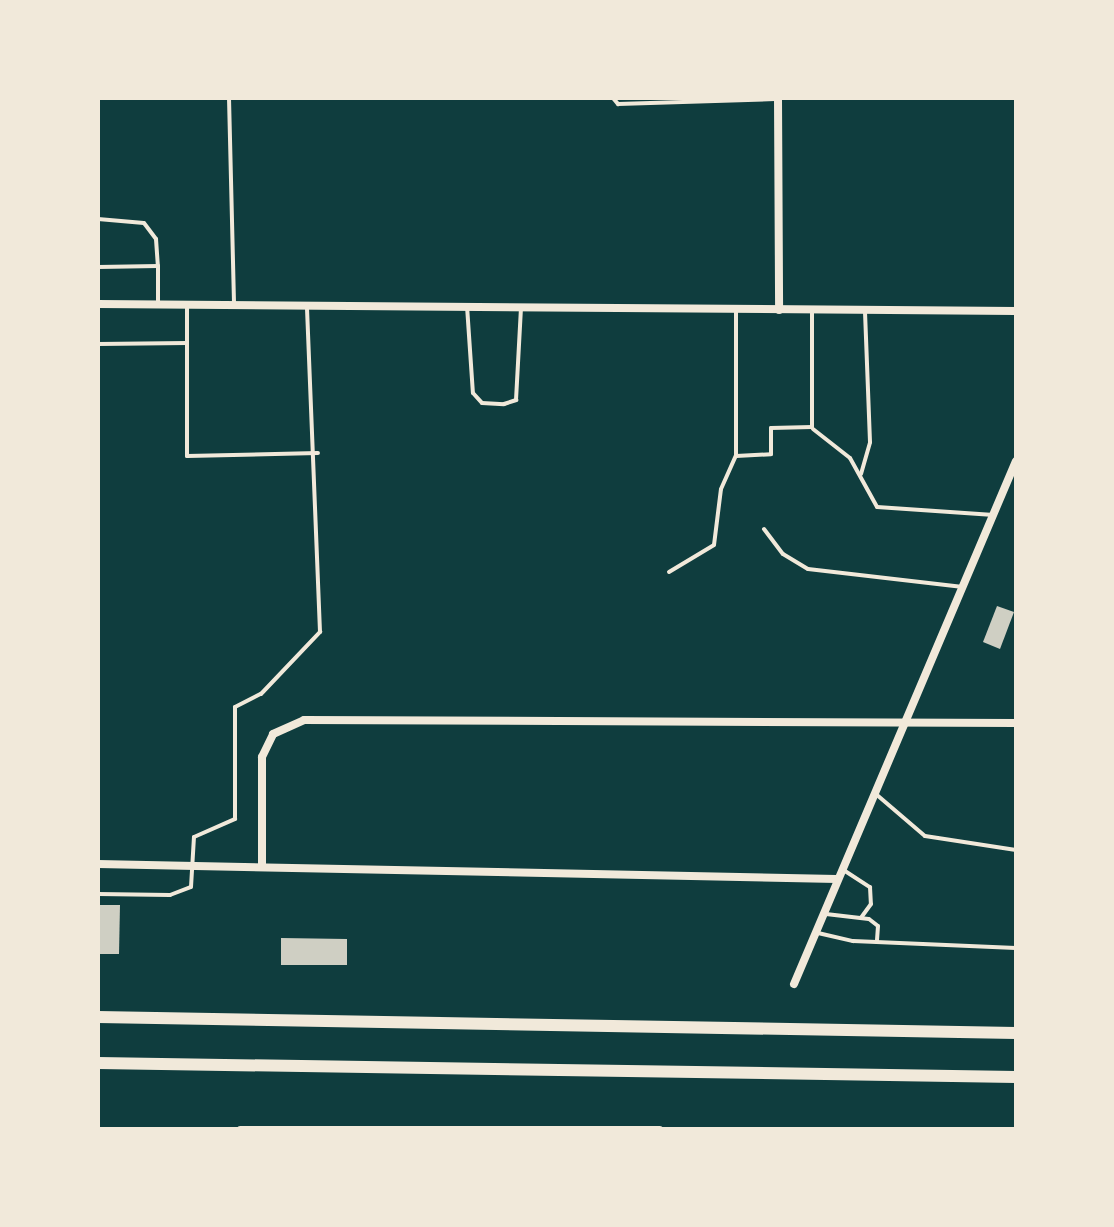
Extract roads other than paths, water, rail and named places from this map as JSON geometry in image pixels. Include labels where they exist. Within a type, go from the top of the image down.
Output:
[{"type":"highway","points":[[98,1017],[1016,1033]]},
{"type":"highway","points":[[98,1062],[1016,1077]]},
{"type":"highway","points":[[98,1072],[144,1063]]},
{"type":"street","points":[[778,98],[779,310]]},
{"type":"street","points":[[98,304],[1016,311]]},
{"type":"street","points":[[794,984],[1016,461]]},
{"type":"street","points":[[262,866],[262,757],[273,734],[304,720],[1016,723]]},
{"type":"street","points":[[98,864],[838,874]]},
{"type":"street","points":[[240,1130],[660,1130]]},
{"type":"lane","points":[[229,98],[234,304]]},
{"type":"lane","points":[[613,98],[618,104],[778,98]]},
{"type":"lane","points":[[98,219],[144,222],[156,239],[158,304]]},
{"type":"lane","points":[[98,267],[158,266]]},
{"type":"lane","points":[[187,304],[187,456],[318,453]]},
{"type":"lane","points":[[98,894],[186,891],[194,837],[235,819],[235,707],[261,694],[320,632],[318,453],[307,306]]},
{"type":"lane","points":[[468,306],[473,393],[482,403],[504,404],[516,400],[521,307]]},
{"type":"lane","points":[[669,572],[714,545],[721,490],[736,456],[736,309]]},
{"type":"lane","points":[[812,310],[812,427]]},
{"type":"lane","points":[[860,477],[870,442],[865,310]]},
{"type":"lane","points":[[98,344],[187,343]]},
{"type":"lane","points":[[736,456],[771,454],[772,428],[812,427],[850,458],[876,508],[994,515]]},
{"type":"lane","points":[[764,529],[783,554],[808,569],[963,587]]},
{"type":"lane","points":[[875,792],[890,812],[925,836],[1016,850]]},
{"type":"lane","points":[[838,874],[870,887],[871,904],[861,918]]},
{"type":"lane","points":[[822,913],[861,918],[878,926],[877,942]]},
{"type":"lane","points":[[815,932],[877,942],[1016,948]]}]
